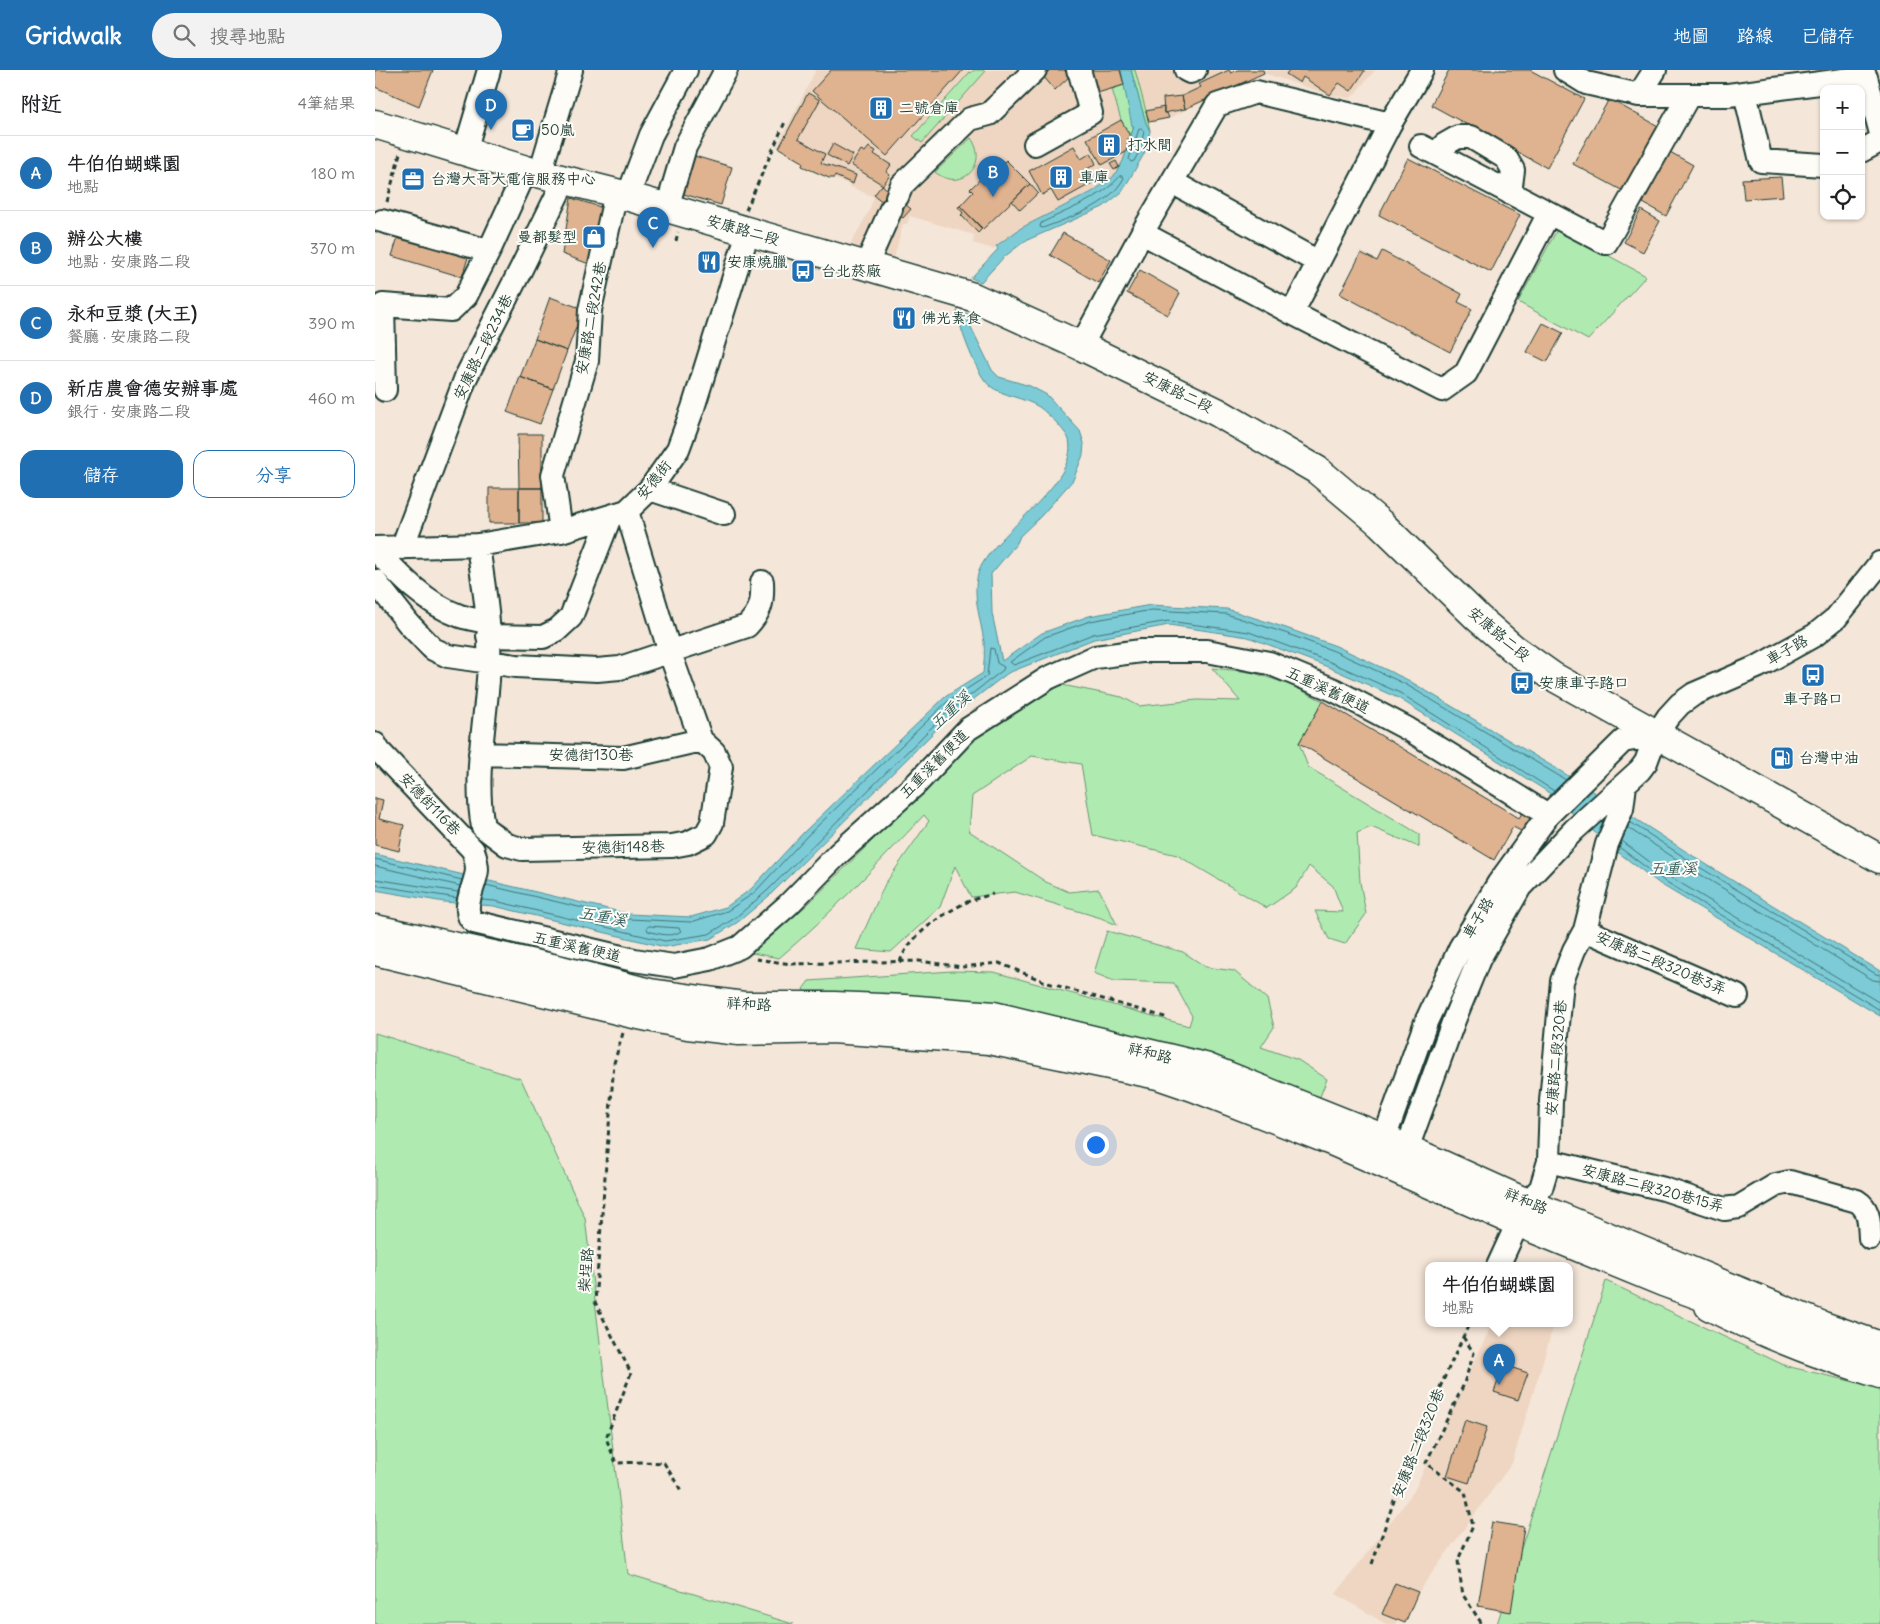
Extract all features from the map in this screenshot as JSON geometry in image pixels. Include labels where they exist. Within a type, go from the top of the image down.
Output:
[{"type":"main road","name":"安康路二段","points":[[375,124],[973,297],[1081,346],[1217,412],[1317,470],[1380,523],[1478,618],[1514,649],[1552,676],[1880,859]]},
{"type":"main road","name":"祥和路","points":[[375,929],[561,970],[650,993],[745,1006],[835,1006],[994,1016],[1205,1067],[1522,1212],[1663,1282],[1880,1358]]},
{"type":"main road","name":"祥和路","points":[[375,951],[629,1013],[689,1025],[739,1031],[831,1029],[989,1040],[1158,1075],[1392,1154]]},
{"type":"main road","name":"祥和路","points":[[1522,1212],[1713,1280],[1823,1326],[1880,1346]]},
{"type":"main road","points":[[1713,1280],[1880,1334]]},
{"type":"main road","points":[[1663,1282],[1759,1330],[1812,1352],[1880,1374]]},
{"type":"street","points":[[465,151],[489,70]]},
{"type":"street","points":[[387,390],[383,305],[451,310],[465,296],[489,250],[544,174],[571,70]]},
{"type":"street","name":"安康路二段242巷","points":[[561,531],[553,476],[587,361],[590,310],[622,194],[686,70]]},
{"type":"street","points":[[667,208],[685,147],[726,70]]},
{"type":"street","points":[[866,266],[902,185],[970,119],[989,114],[1035,70]]},
{"type":"street","points":[[1035,144],[1091,113],[1080,73],[1077,70]]},
{"type":"street","points":[[1186,70],[1190,72],[1195,70]]},
{"type":"street","points":[[1292,313],[1390,124],[1422,70]]},
{"type":"street","points":[[1565,70],[1586,83],[1639,95],[1728,95],[1866,77],[1880,130]]},
{"type":"street","points":[[1639,95],[1655,70]]},
{"type":"street","points":[[1081,346],[1142,233],[1217,104],[1256,92],[1390,124]]},
{"type":"street","points":[[1745,93],[1761,160],[1820,164]]},
{"type":"street","points":[[1510,193],[1513,170],[1506,158],[1471,138],[1458,137],[1445,145],[1429,150],[1510,193],[1606,243],[1689,95]]},
{"type":"street","points":[[1865,149],[1880,141]]},
{"type":"street","name":"安康路二段234巷","points":[[402,548],[466,377],[521,269],[544,174]]},
{"type":"street","points":[[1172,182],[1318,262]]},
{"type":"street","points":[[1142,233],[1442,390],[1466,373],[1549,213]]},
{"type":"street","points":[[382,221],[489,250]]},
{"type":"street","name":"安德街","points":[[375,549],[478,545],[561,531],[619,514],[650,489],[678,449],[693,408],[743,230]]},
{"type":"street","points":[[650,489],[724,514]]},
{"type":"street","points":[[375,549],[399,575],[434,604],[488,629],[543,637],[557,630],[571,617],[619,514]]},
{"type":"street","name":"安德街148巷","points":[[478,545],[488,629],[489,663],[480,754],[480,811],[483,827],[507,845],[523,849],[672,846],[688,842],[706,834],[711,823],[721,766],[714,752],[701,740],[619,514]]},
{"type":"street","name":"車子路","points":[[1392,1154],[1454,1020],[1479,959],[1520,887],[1574,830],[1625,785],[1646,762],[1656,735],[1674,710],[1695,694],[1759,666],[1815,635],[1836,618],[1880,562]]},
{"type":"street","points":[[375,581],[409,624],[433,649],[448,656],[516,666],[597,670],[620,668],[747,626],[758,613],[761,604],[762,582]]},
{"type":"street","name":"五重溪舊便道","points":[[477,869],[467,910],[470,919],[474,922],[634,960],[674,966],[710,959],[740,947],[788,905],[838,854],[917,783],[968,729],[1048,678],[1095,657],[1141,651],[1207,651],[1269,663],[1334,690],[1408,729],[1548,815]]},
{"type":"street","name":"車子路","points":[[1392,1154],[1426,1022],[1460,948],[1498,884],[1548,815],[1623,741],[1656,735]]},
{"type":"street","name":"安德街130巷","points":[[480,754],[623,758],[649,754],[701,740]]},
{"type":"street","name":"安德街116巷","points":[[375,744],[379,751],[473,850],[477,869]]},
{"type":"street","name":"安康路二段320巷","points":[[1499,1262],[1522,1212],[1541,1188],[1549,1161],[1551,1102],[1562,981],[1573,950],[1585,930],[1607,844],[1622,809],[1625,785]]},
{"type":"street","points":[[1574,830],[1591,833],[1607,844]]},
{"type":"street","name":"安康路二段320巷3弄","points":[[1585,930],[1737,996]]},
{"type":"street","name":"安康路二段320巷15弄","points":[[1549,1161],[1663,1189],[1725,1209],[1739,1208],[1769,1189],[1790,1182],[1863,1204],[1867,1212],[1870,1238]]},
{"type":"path","points":[[743,230],[785,122]]},
{"type":"path","points":[[382,221],[405,133]]},
{"type":"path","points":[[900,962],[903,952],[922,930],[963,904],[993,894]]},
{"type":"path","points":[[740,947],[751,958],[791,964],[919,961],[963,967],[999,963],[1048,983],[1168,1018]]},
{"type":"path","name":"柴埕路","points":[[629,1013],[614,1063],[595,1302],[631,1373],[606,1438],[616,1463],[643,1462],[664,1464],[682,1492]]},
{"type":"path","name":"安康路二段320巷","points":[[1372,1564],[1413,1446],[1468,1327]]},
{"type":"path","points":[[1463,1337],[1474,1353],[1463,1386],[1426,1463],[1465,1492],[1473,1526],[1458,1560],[1459,1570],[1463,1595],[1482,1624]]},
{"type":"shaded area","points":[[816,70],[1375,70],[1351,98],[1330,95],[1264,73],[1169,118],[1146,123],[1131,138],[1123,162],[1113,177],[1092,192],[1021,228],[993,249],[973,243],[974,235],[910,216],[907,224],[903,224],[894,258],[850,245],[869,211],[874,197],[850,185],[802,166],[803,162],[777,147]]},
{"type":"shaded area","points":[[1491,1327],[1553,1327],[1512,1463],[1395,1624],[1386,1624],[1336,1594],[1414,1491]]},
{"type":"green space","points":[[983,70],[985,72],[922,143],[913,136],[970,72]]},
{"type":"green space","points":[[1121,70],[1134,126],[1126,152],[1129,134],[1121,120],[1112,89],[1124,85]]},
{"type":"green space","points":[[1131,70],[1135,70],[1150,131],[1146,123]]},
{"type":"green space","points":[[971,138],[976,148],[977,158],[975,166],[970,173],[963,178],[954,179],[945,178],[935,172]]},
{"type":"green space","points":[[1558,228],[1646,276],[1588,340],[1518,302]]},
{"type":"green space","points":[[1212,668],[1251,672],[1291,685],[1323,701],[1299,743],[1308,767],[1419,834],[1419,847],[1371,827],[1357,833],[1360,882],[1366,914],[1345,944],[1329,939],[1315,911],[1343,912],[1333,886],[1309,866],[1296,888],[1267,908],[1177,855],[1093,835],[1081,764],[1032,756],[972,796],[969,831],[1046,882],[1069,892],[1099,889],[1117,925],[1101,918],[1015,892],[971,897],[955,866],[940,907],[891,952],[856,949],[885,884],[929,821],[924,815],[835,907],[779,958],[752,953],[808,904],[975,739],[1024,705],[1062,685],[1122,697],[1139,706],[1197,700],[1240,701]]},
{"type":"green space","points":[[1107,931],[1183,952],[1206,967],[1234,971],[1267,999],[1274,1027],[1261,1047],[1298,1060],[1327,1079],[1319,1099],[1201,1056],[1134,1036],[1032,1015],[808,995],[803,989],[809,981],[952,971],[994,972],[1189,1026],[1192,1016],[1174,983],[1114,981],[1094,973]]},
{"type":"green space","points":[[375,1033],[521,1079],[585,1218],[628,1574],[793,1624],[375,1624]]},
{"type":"green space","points":[[1606,1281],[1786,1366],[1880,1388],[1880,1624],[1497,1624]]},
{"type":"water","points":[[1121,70],[1131,70],[1150,131],[1144,154],[1122,192],[1103,207],[1025,241],[1004,257],[981,282],[971,278],[998,249],[996,246],[1021,228],[1092,192],[1113,177],[1123,161],[1134,126],[1132,126]]},
{"type":"water","name":"五重溪","points":[[957,311],[969,314],[968,321],[992,370],[999,377],[1030,386],[1047,395],[1080,431],[1084,443],[1083,455],[1073,480],[1041,516],[1020,536],[1017,543],[991,574],[992,613],[1002,661],[1042,633],[1089,616],[1151,605],[1227,609],[1336,646],[1408,680],[1567,775],[1704,863],[1880,971],[1880,1016],[1660,884],[1615,850],[1548,792],[1398,698],[1328,667],[1248,637],[1169,625],[1094,639],[1008,673],[945,721],[770,895],[738,922],[710,939],[665,947],[494,906],[444,902],[375,890],[375,854],[629,914],[691,917],[726,907],[751,889],[804,832],[945,697],[983,673],[984,642],[976,597],[979,571],[1001,540],[1049,491],[1061,474],[1069,457],[1069,440],[1056,422],[1039,407],[995,389],[985,381],[969,351]]},
{"type":"building","points":[[375,70],[433,70],[419,106],[375,87]]},
{"type":"building","name":"二號倉庫","points":[[831,70],[963,70],[887,156],[812,91]]},
{"type":"building","points":[[1050,70],[1064,70],[1070,76],[1055,90],[1043,76]]},
{"type":"building","points":[[1088,70],[1120,70],[1124,85],[1094,94]]},
{"type":"building","points":[[1229,70],[1231,73],[1238,70],[1263,70],[1264,73],[1185,109],[1182,96],[1201,87],[1199,84]]},
{"type":"building","points":[[1289,70],[1365,70],[1351,91],[1339,83],[1330,95],[1303,77],[1300,83],[1286,74]]},
{"type":"building","points":[[1449,70],[1530,70],[1584,99],[1547,168],[1431,105]]},
{"type":"building","points":[[808,93],[820,100],[798,139],[825,154],[821,163],[856,175],[853,184],[835,176],[834,178],[829,178],[802,166],[803,162],[779,148]]},
{"type":"building","points":[[1182,96],[1185,109],[1164,113],[1163,98]]},
{"type":"building","points":[[1609,99],[1660,127],[1625,192],[1573,164]]},
{"type":"building","points":[[1164,107],[1164,113],[1167,113],[1169,118],[1149,122],[1146,111]]},
{"type":"building","name":"打水間","points":[[1121,120],[1129,134],[1126,152],[1102,165],[1087,139]]},
{"type":"building","points":[[833,144],[853,155],[847,166],[827,155]]},
{"type":"building","name":"車庫","points":[[1074,146],[1081,159],[1091,153],[1096,164],[1087,169],[1094,182],[1058,202],[1051,190],[1042,195],[1029,171]]},
{"type":"building","points":[[869,147],[876,151],[874,154],[891,165],[886,172],[890,175],[883,185],[851,165],[861,150],[865,152]]},
{"type":"building","points":[[1670,152],[1693,165],[1666,216],[1643,203]]},
{"type":"building","points":[[691,155],[732,167],[721,205],[680,193]]},
{"type":"building","points":[[1408,158],[1520,215],[1491,272],[1379,215]]},
{"type":"building","points":[[1006,160],[1030,184],[983,229],[960,206],[973,192],[970,189],[991,169],[994,173]]},
{"type":"building","points":[[1116,161],[1119,167],[1114,170],[1110,164]]},
{"type":"building","points":[[1781,177],[1783,196],[1744,199],[1742,179]]},
{"type":"building","points":[[1030,184],[1038,193],[1020,210],[1012,201]]},
{"type":"building","points":[[882,185],[911,209],[903,218],[874,195]]},
{"type":"building","points":[[571,198],[607,209],[592,265],[562,254]]},
{"type":"building","points":[[960,206],[982,229],[978,233],[961,215],[963,213],[958,207]]},
{"type":"building","points":[[1641,210],[1660,221],[1643,252],[1624,242]]},
{"type":"building","points":[[400,230],[470,251],[462,277],[392,256]]},
{"type":"building","points":[[1063,233],[1111,260],[1098,283],[1050,255]]},
{"type":"building","points":[[1382,251],[1462,294],[1458,302],[1472,309],[1450,352],[1340,294],[1361,253],[1377,261]]},
{"type":"building","points":[[1140,270],[1180,293],[1168,315],[1127,293]]},
{"type":"building","points":[[550,297],[583,309],[567,351],[535,339]]},
{"type":"building","points":[[1543,323],[1563,333],[1547,362],[1527,352]]},
{"type":"building","points":[[535,339],[567,351],[553,389],[520,377]]},
{"type":"building","points":[[520,377],[553,389],[540,424],[507,412]]},
{"type":"building","points":[[518,434],[542,434],[542,488],[519,488]]},
{"type":"building","points":[[489,488],[519,488],[519,523],[489,523]]},
{"type":"building","points":[[519,488],[542,488],[542,523],[519,523]]},
{"type":"building","points":[[1323,701],[1519,818],[1522,813],[1531,819],[1523,832],[1513,827],[1494,860],[1299,743]]},
{"type":"building","points":[[375,798],[383,800],[379,819],[404,825],[399,851],[375,845]]},
{"type":"building","points":[[1504,1365],[1528,1373],[1518,1400],[1494,1392]]},
{"type":"building","points":[[1465,1420],[1487,1427],[1469,1483],[1447,1476]]},
{"type":"building","points":[[1492,1522],[1524,1527],[1511,1612],[1478,1606]]},
{"type":"building","points":[[1395,1583],[1418,1592],[1405,1623],[1382,1614]]},
{"type":"place","name":"二號倉庫","points":[[881,108]]},
{"type":"place","name":"新店農會德安辦事處","points":[[491,130]]},
{"type":"place","name":"50嵐","points":[[523,130]]},
{"type":"place","name":"打水間","points":[[1109,145]]},
{"type":"place","name":"車庫","points":[[1061,177]]},
{"type":"place","name":"台灣大哥大電信服務中心","points":[[413,179]]},
{"type":"place","name":"辦公大樓","points":[[993,197]]},
{"type":"place","name":"曼都髮型","points":[[594,237]]},
{"type":"place","name":"永和豆漿 (大王)","points":[[653,248]]},
{"type":"place","name":"安康燒臘","points":[[709,262]]},
{"type":"place","name":"台北菸廠","points":[[803,271]]},
{"type":"place","name":"佛光素食","points":[[904,318]]},
{"type":"place","name":"車子路口","points":[[1813,675]]},
{"type":"place","name":"安康車子路口","points":[[1522,683]]},
{"type":"place","name":"台灣中油","points":[[1782,758]]},
{"type":"place","name":"牛伯伯蝴蝶園","points":[[1499,1385]]}]
